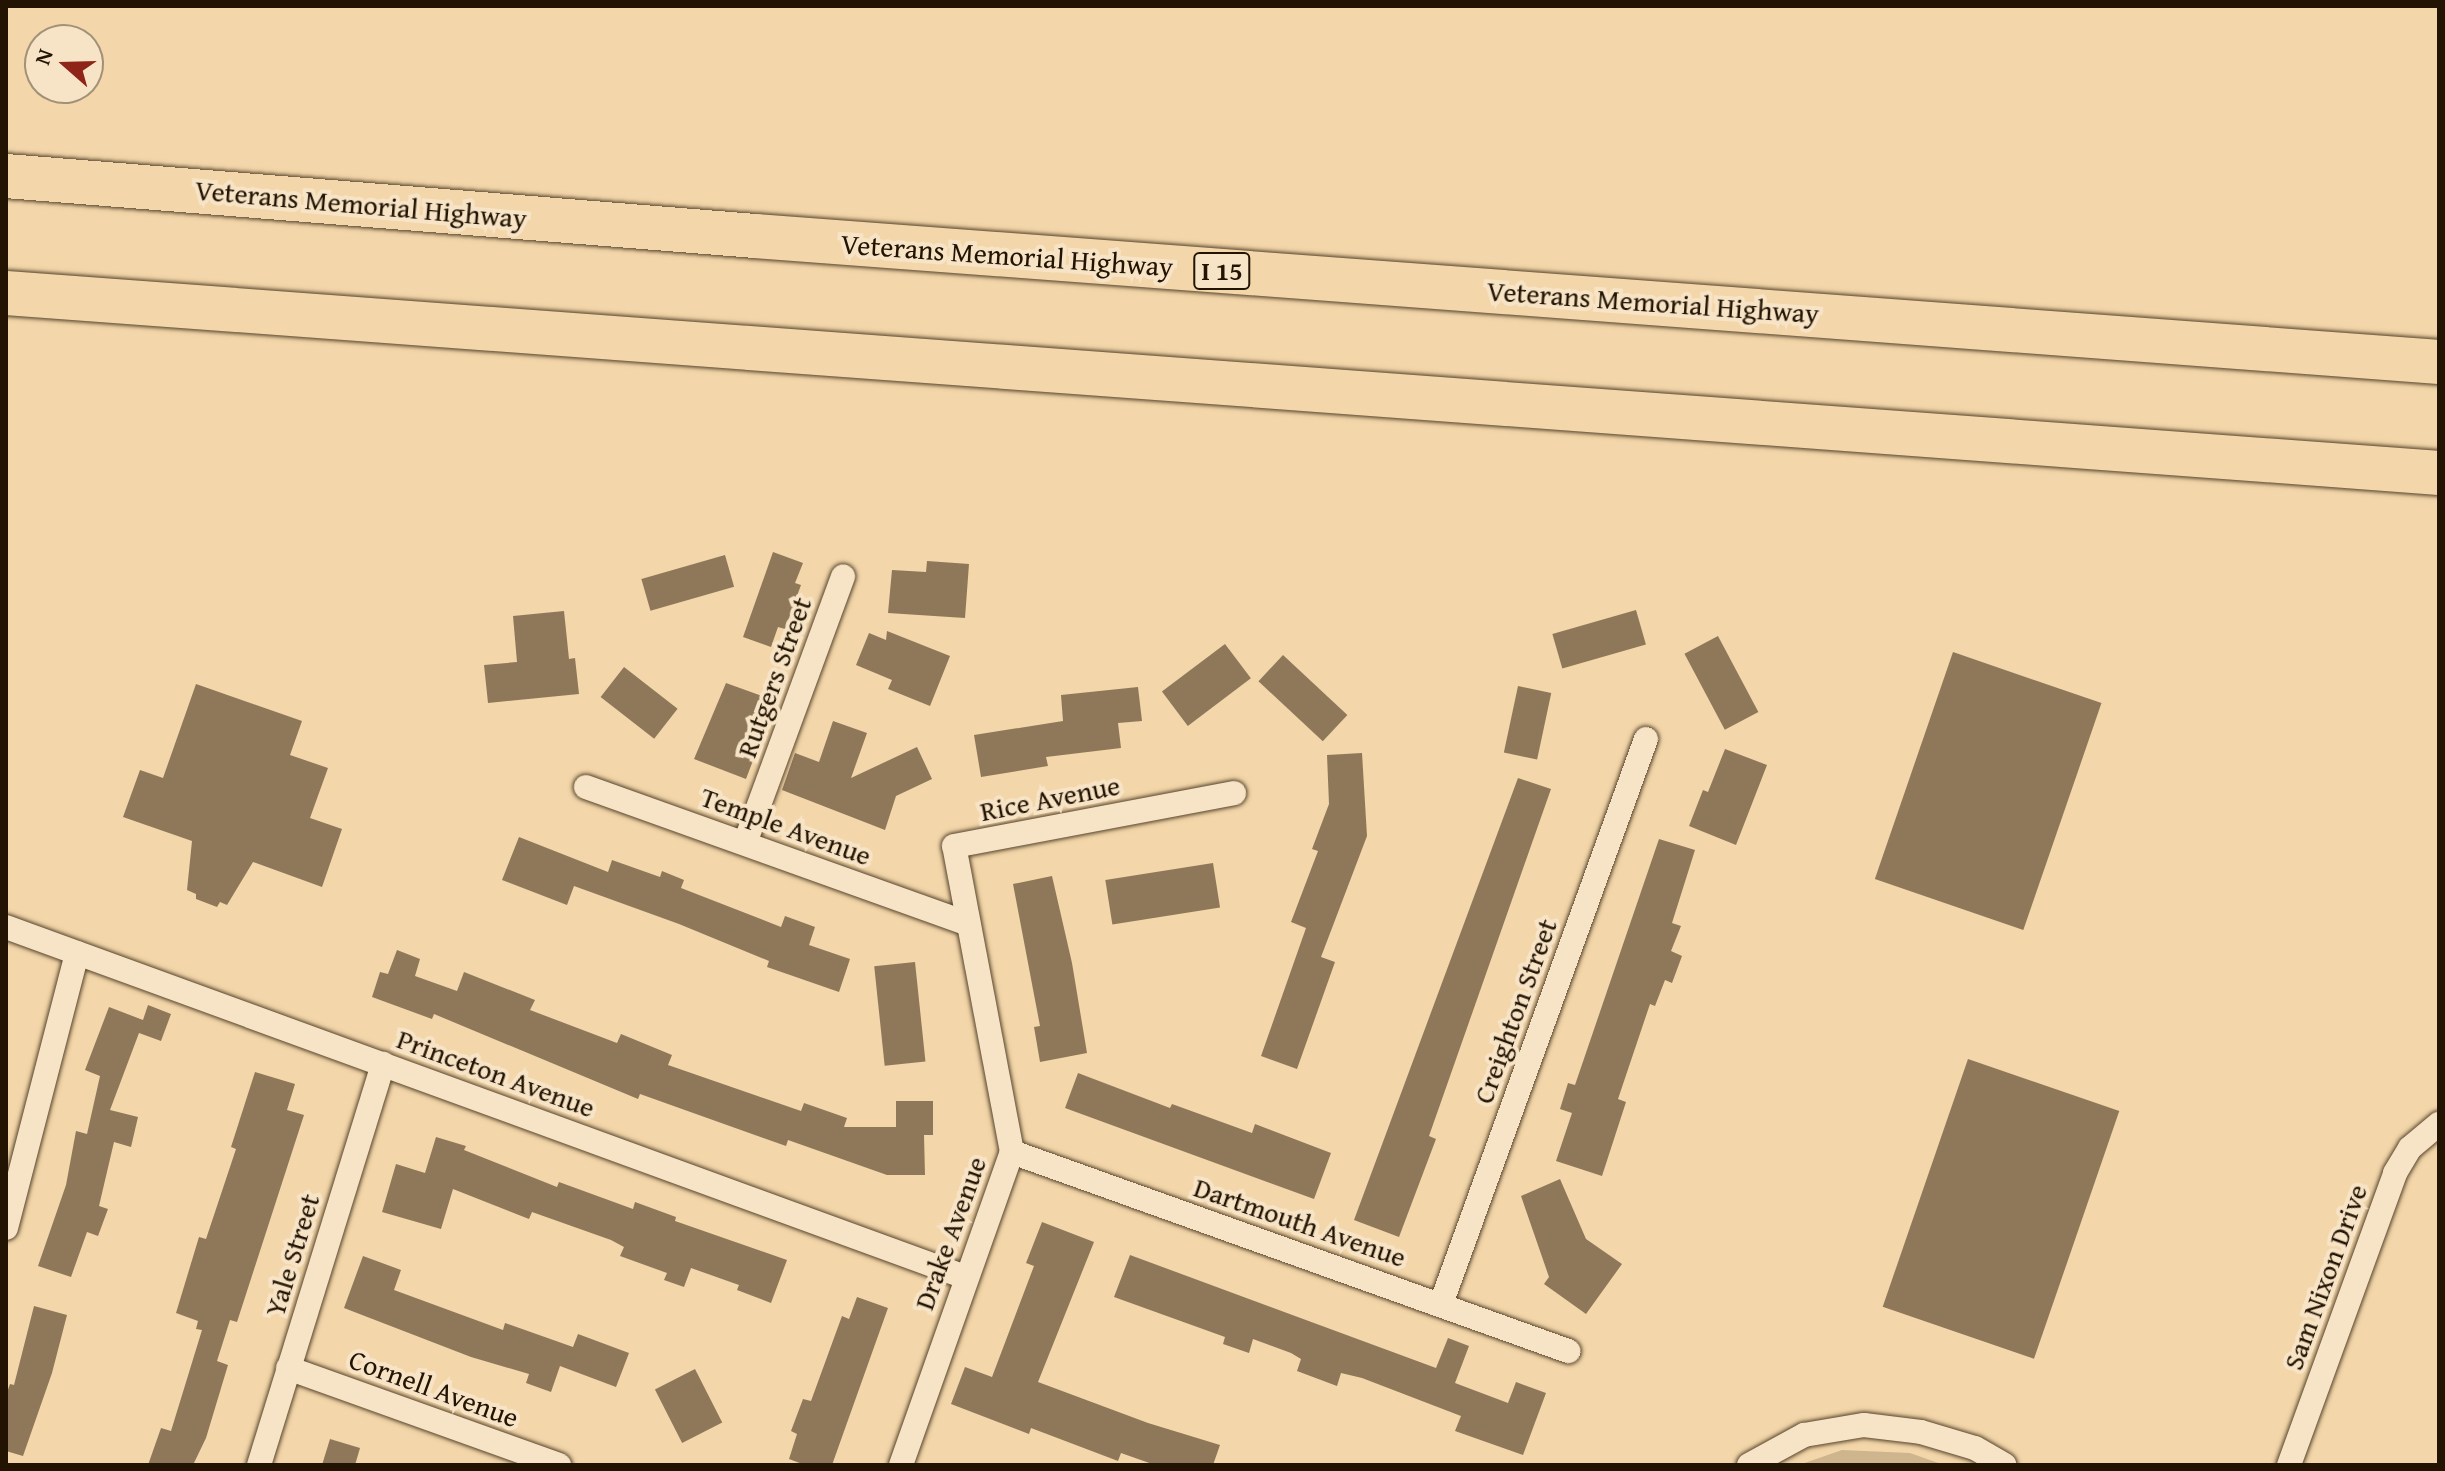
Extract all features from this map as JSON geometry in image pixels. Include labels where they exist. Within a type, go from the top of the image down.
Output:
[{"type":"highway","name":"Veterans Memorial Highway","points":[[6,176],[755,236],[2439,362]]},
{"type":"highway","points":[[6,293],[2439,473]]},
{"type":"street","name":"Rutgers Street","points":[[745,843],[843,576]]},
{"type":"street","name":"Creighton Street","points":[[1441,1304],[1646,739]]},
{"type":"street","name":"Temple Avenue","points":[[586,787],[965,923]]},
{"type":"street","name":"Rice Avenue","points":[[965,923],[954,846],[1234,793]]},
{"type":"street","name":"Drake Avenue","points":[[902,1465],[965,1277],[1012,1152],[965,923]]},
{"type":"street","name":"Princeton Avenue","points":[[6,927],[965,1277]]},
{"type":"street","points":[[6,1228],[77,953]]},
{"type":"street","name":"Yale Street","points":[[259,1465],[383,1064]]},
{"type":"street","name":"Sam Nixon Drive","points":[[2289,1465],[2395,1173],[2410,1148],[2439,1124]]},
{"type":"street","name":"Dartmouth Avenue","points":[[1012,1152],[1568,1351]]},
{"type":"street","name":"Cornell Avenue","points":[[288,1368],[559,1465]]},
{"type":"street","points":[[1749,1465],[1804,1435],[1864,1425],[1921,1432],[1975,1448],[2005,1465]]},
{"type":"shaded area","points":[[1842,1450],[1910,1453],[1944,1465],[1799,1465]]},
{"type":"building","points":[[773,552],[803,563],[795,583],[801,585],[785,629],[778,627],[771,647],[743,637]]},
{"type":"building","points":[[725,555],[734,587],[650,611],[641,579]]},
{"type":"building","points":[[927,561],[969,564],[965,618],[888,613],[892,570],[926,572]]},
{"type":"building","points":[[1636,610],[1646,645],[1562,669],[1552,634]]},
{"type":"building","points":[[564,611],[569,659],[575,658],[579,694],[488,703],[484,665],[517,662],[513,616]]},
{"type":"building","points":[[887,631],[950,656],[930,706],[888,689],[892,680],[856,665],[869,633],[886,640]]},
{"type":"building","points":[[1718,636],[1758,712],[1725,730],[1684,654]]},
{"type":"building","points":[[1225,644],[1251,678],[1188,726],[1162,692]]},
{"type":"building","points":[[1953,652],[2101,703],[2023,930],[1875,879]]},
{"type":"building","points":[[1283,655],[1347,715],[1323,741],[1258,681]]},
{"type":"building","points":[[624,667],[678,709],[654,739],[601,697]]},
{"type":"building","points":[[726,683],[762,696],[746,737],[760,742],[746,779],[694,759]]},
{"type":"building","points":[[196,684],[302,721],[290,755],[328,768],[310,818],[342,829],[322,887],[253,862],[227,905],[220,902],[217,907],[196,899],[196,894],[187,890],[192,841],[123,817],[140,770],[163,778]]},
{"type":"building","points":[[1518,686],[1551,693],[1537,760],[1504,753]]},
{"type":"building","points":[[1138,687],[1142,721],[1118,723],[1121,748],[1046,757],[1048,766],[981,777],[974,735],[1063,721],[1061,695]]},
{"type":"building","points":[[833,721],[867,733],[851,778],[917,747],[932,779],[896,796],[885,830],[782,790],[795,753],[819,762]]},
{"type":"building","points":[[1725,749],[1767,765],[1736,845],[1689,826],[1703,790],[1708,792]]},
{"type":"building","points":[[1362,753],[1367,836],[1321,957],[1335,962],[1297,1069],[1261,1056],[1306,928],[1291,922],[1318,851],[1312,849],[1329,804],[1327,755]]},
{"type":"building","points":[[1518,778],[1551,789],[1429,1136],[1436,1139],[1399,1237],[1354,1220]]},
{"type":"building","points":[[519,837],[608,872],[612,860],[660,877],[662,871],[684,880],[681,888],[781,927],[785,916],[815,927],[809,945],[850,959],[839,992],[767,967],[769,961],[679,924],[574,886],[567,905],[502,880]]},
{"type":"building","points":[[1659,839],[1695,850],[1672,923],[1681,926],[1671,951],[1682,956],[1672,983],[1665,980],[1655,1006],[1650,1004],[1618,1099],[1626,1102],[1602,1176],[1556,1161],[1572,1113],[1560,1109],[1568,1083],[1575,1085]]},
{"type":"building","points":[[1213,863],[1220,907],[1112,924],[1105,880]]},
{"type":"building","points":[[1052,876],[1072,963],[1087,1053],[1040,1062],[1034,1027],[1040,1026],[1013,884]]},
{"type":"building","points":[[397,950],[420,959],[415,976],[457,991],[464,972],[535,1000],[530,1010],[617,1043],[621,1034],[672,1055],[668,1065],[801,1111],[804,1103],[847,1118],[844,1127],[896,1127],[896,1101],[933,1101],[933,1135],[924,1135],[925,1175],[887,1175],[788,1140],[786,1146],[640,1094],[638,1099],[434,1014],[432,1019],[372,997],[380,972],[388,974]]},
{"type":"building","points":[[915,962],[925,1061],[885,1066],[874,966]]},
{"type":"building","points":[[148,1005],[171,1014],[161,1041],[139,1033],[110,1110],[138,1117],[131,1147],[114,1142],[99,1206],[108,1209],[98,1236],[87,1232],[71,1277],[38,1266],[66,1185],[76,1131],[87,1134],[100,1076],[85,1070],[109,1007],[143,1020]]},
{"type":"building","points":[[1968,1059],[2119,1111],[2034,1359],[1883,1307]]},
{"type":"building","points":[[255,1072],[295,1084],[287,1110],[304,1115],[237,1322],[230,1320],[217,1361],[228,1365],[206,1438],[193,1465],[148,1465],[161,1428],[171,1431],[202,1330],[196,1329],[198,1321],[176,1313],[199,1237],[206,1239],[236,1149],[231,1147]]},
{"type":"building","points":[[1078,1073],[1170,1108],[1172,1104],[1252,1133],[1255,1124],[1331,1153],[1314,1199],[1065,1108]]},
{"type":"building","points":[[436,1137],[466,1146],[464,1150],[557,1187],[559,1182],[633,1209],[635,1202],[676,1217],[675,1221],[787,1260],[771,1303],[737,1290],[739,1285],[691,1268],[684,1287],[664,1280],[667,1273],[620,1256],[624,1247],[611,1240],[532,1212],[529,1219],[453,1189],[441,1229],[382,1212],[396,1164],[425,1173]]},
{"type":"building","points":[[1560,1179],[1586,1239],[1622,1264],[1586,1314],[1544,1284],[1549,1277],[1521,1196]]},
{"type":"building","points":[[1042,1222],[1094,1242],[1038,1382],[1148,1423],[1220,1445],[1213,1465],[1155,1465],[1121,1453],[1118,1461],[1031,1428],[1029,1434],[951,1404],[965,1367],[992,1377],[1034,1266],[1026,1263]]},
{"type":"building","points":[[1130,1255],[1436,1368],[1448,1338],[1469,1346],[1455,1383],[1508,1403],[1516,1382],[1546,1393],[1523,1455],[1455,1431],[1461,1416],[1362,1378],[1341,1373],[1337,1386],[1297,1371],[1301,1359],[1291,1353],[1253,1339],[1249,1353],[1223,1344],[1225,1337],[1114,1297]]},
{"type":"building","points":[[363,1256],[401,1270],[394,1290],[503,1330],[505,1323],[573,1347],[578,1334],[629,1353],[616,1387],[560,1366],[551,1392],[526,1383],[529,1374],[471,1357],[344,1308]]},
{"type":"building","points":[[857,1297],[888,1308],[832,1465],[805,1465],[789,1459],[797,1434],[791,1431],[803,1399],[811,1401],[842,1316],[849,1319]]},
{"type":"building","points":[[34,1306],[67,1315],[52,1373],[23,1456],[6,1451],[6,1395],[10,1384],[14,1385]]},
{"type":"building","points":[[695,1369],[722,1422],[682,1443],[655,1389]]},
{"type":"building","points":[[330,1439],[360,1448],[355,1465],[322,1465]]}]
